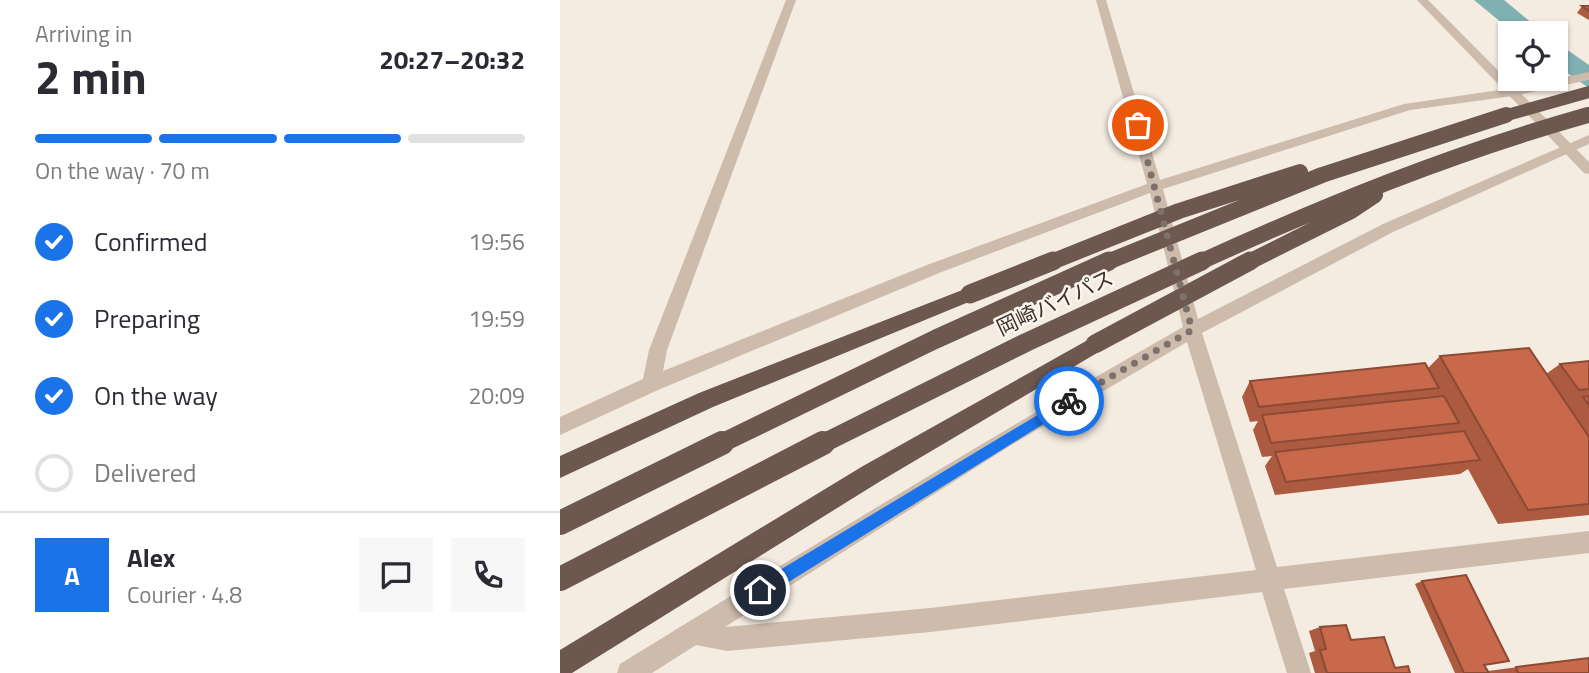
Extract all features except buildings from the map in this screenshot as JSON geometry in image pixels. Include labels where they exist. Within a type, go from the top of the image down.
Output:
[{"type":"highway","name":"岡崎バイパス","points":[[560,523],[889,363],[1184,229],[1413,142],[1589,92]]},
{"type":"highway","name":"岡崎バイパス","points":[[560,579],[923,390],[1277,225],[1533,129],[1589,115]]},
{"type":"highway","points":[[560,467],[706,400],[1237,191],[1413,142]]},
{"type":"highway","points":[[560,665],[871,474],[1095,344],[1204,284],[1351,211],[1408,174]]},
{"type":"street","points":[[651,384],[658,351],[792,0]]},
{"type":"street","points":[[1101,0],[1155,186],[1192,330],[1299,673]]},
{"type":"street","points":[[1422,0],[1589,170]]},
{"type":"street","points":[[560,426],[651,384],[933,269],[1155,186],[1408,107],[1513,92],[1589,76]]},
{"type":"street","points":[[629,673],[1006,438],[1192,330],[1388,228],[1589,139]]},
{"type":"street","points":[[693,632],[727,639],[930,620],[1589,542]]},
{"type":"water","points":[[1474,0],[1504,0],[1529,21],[1499,21]]},
{"type":"water","points":[[1568,50],[1589,65],[1589,88],[1568,73]]},
{"type":"way so far","points":[[1069,401],[1192,330],[1138,125]]},
{"type":"route","points":[[760,590],[1069,401]]}]
